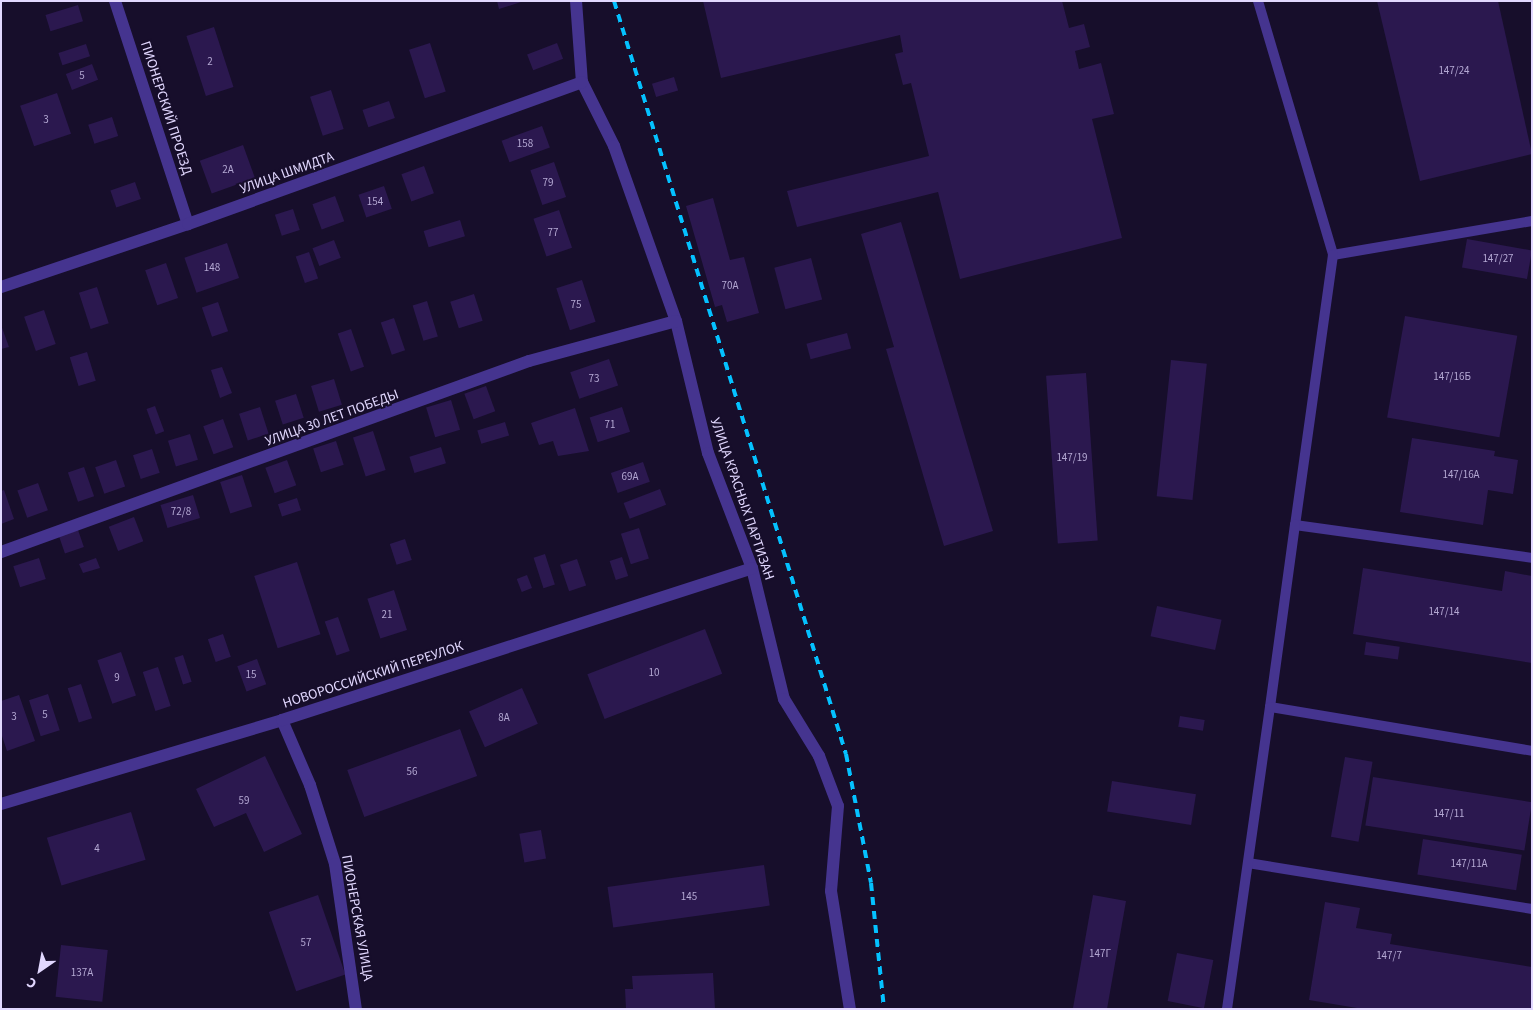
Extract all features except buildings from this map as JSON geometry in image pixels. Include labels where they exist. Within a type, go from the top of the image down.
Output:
[{"type":"street","name":"ПИОНЕРСКИЙ ПРОЕЗД","points":[[114,1],[188,224]]},
{"type":"street","name":"УЛИЦА КРАСНЫХ ПАРТИЗАН","points":[[576,1],[582,82],[614,146],[676,321],[708,453],[752,568],[784,699],[819,756],[838,806],[831,891],[850,1009]]},
{"type":"street","name":"УЛИЦА ШМИДТА","points":[[1,287],[188,224],[582,82]]},
{"type":"street","name":"УЛИЦА 30 ЛЕТ ПОБЕДЫ","points":[[1,552],[528,361],[676,321]]},
{"type":"street","name":"НОВОРОССИЙСКИЙ ПЕРЕУЛОК","points":[[1,804],[282,720],[752,568]]},
{"type":"street","name":"ПИОНЕРСКАЯ УЛИЦА","points":[[282,720],[310,785],[335,864],[356,1009]]},
{"type":"lane","points":[[1228,1009],[1334,255],[1258,1]]},
{"type":"lane","points":[[1334,255],[1532,221]]},
{"type":"lane","points":[[1296,525],[1532,558]]},
{"type":"lane","points":[[1270,707],[1532,751]]},
{"type":"lane","points":[[1248,863],[1532,909]]},
{"type":"railway","points":[[614,1],[846,754],[871,883],[884,1009]]}]
